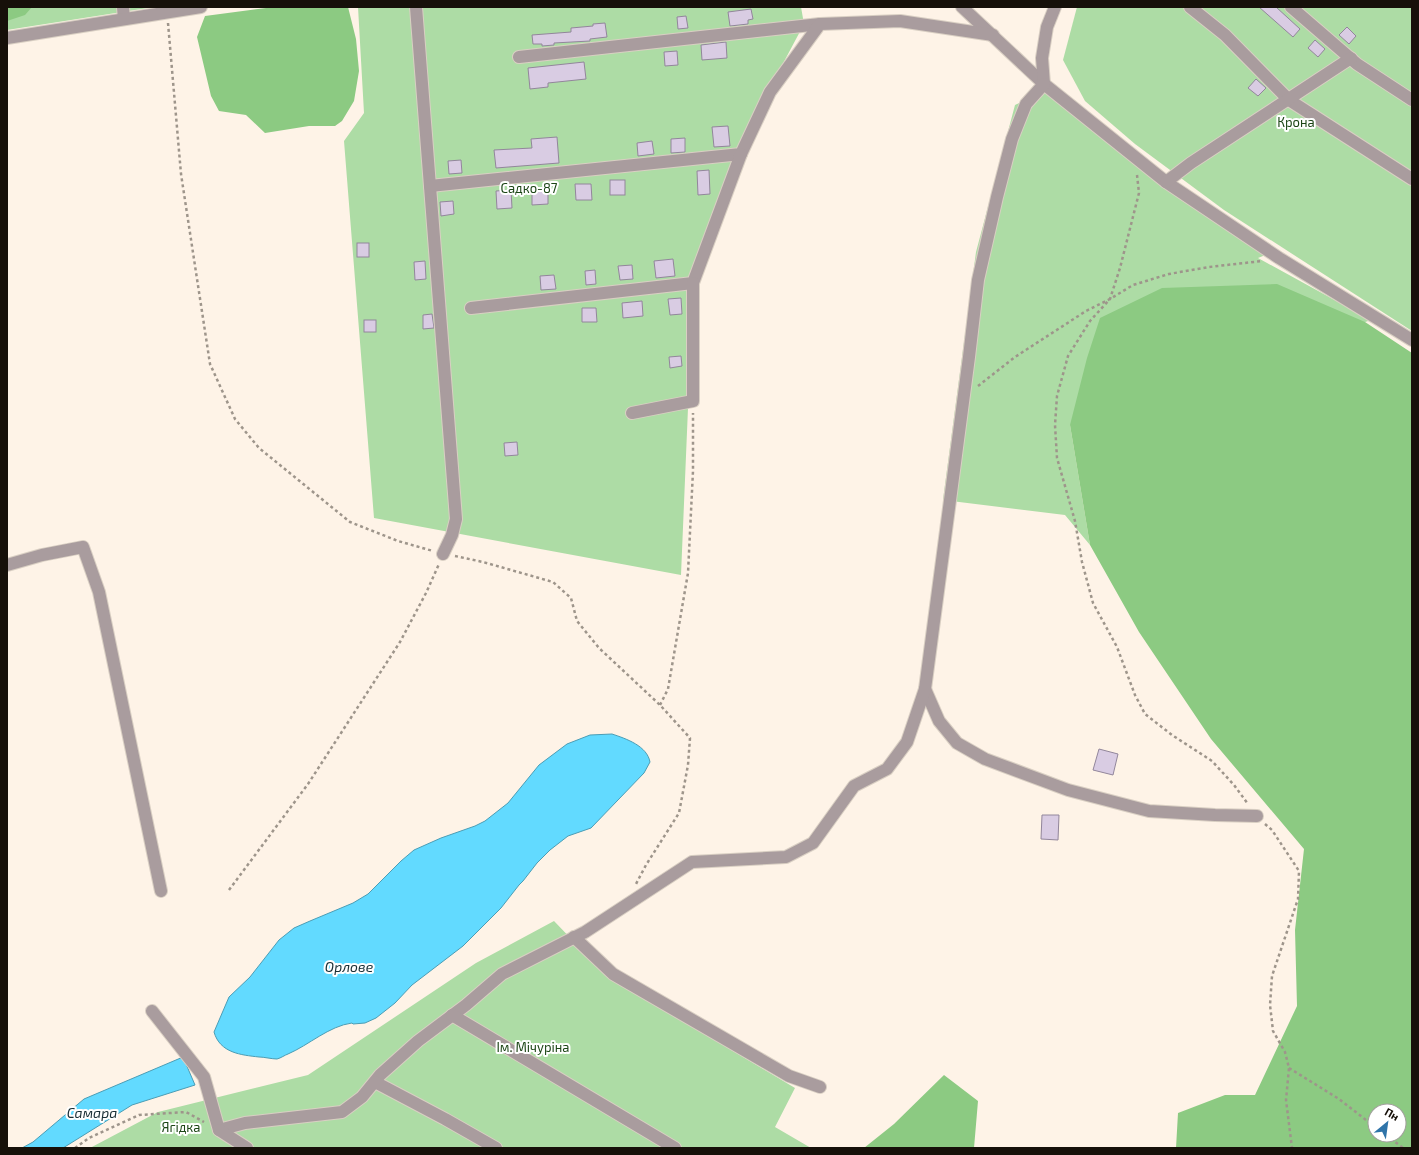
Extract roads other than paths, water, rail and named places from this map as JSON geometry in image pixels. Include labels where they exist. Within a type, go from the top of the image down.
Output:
[{"type":"street","points":[[122,7],[124,20]]},
{"type":"street","points":[[7,38],[201,7]]},
{"type":"street","points":[[416,7],[456,519],[452,535],[443,554]]},
{"type":"street","points":[[962,7],[1044,84],[1166,182],[1279,258],[1412,340]]},
{"type":"street","points":[[219,1130],[245,1123],[342,1112],[362,1097],[380,1075],[418,1041],[466,1005],[502,974],[585,932],[692,862],[786,857],[813,843],[854,786],[887,769],[907,742],[925,688],[978,280],[1012,139],[1026,104],[1044,84],[1042,58],[1047,27],[1055,7]]},
{"type":"street","points":[[1190,7],[1225,35],[1288,100],[1412,179]]},
{"type":"street","points":[[1291,7],[1350,58],[1412,100]]},
{"type":"street","points":[[519,57],[820,24],[900,21],[993,35]]},
{"type":"street","points":[[632,413],[693,401],[693,283],[741,154],[770,92],[820,24]]},
{"type":"street","points":[[1166,182],[1191,163],[1350,58]]},
{"type":"street","points":[[430,186],[741,154]]},
{"type":"street","points":[[471,308],[693,283]]},
{"type":"street","points":[[7,565],[42,555],[83,547],[99,592],[161,891]]},
{"type":"street","points":[[925,688],[939,721],[957,743],[985,759],[1068,790],[1149,811],[1257,816]]},
{"type":"street","points":[[574,938],[612,974],[789,1076],[820,1087]]},
{"type":"street","points":[[152,1011],[204,1077],[219,1130],[247,1148]]},
{"type":"street","points":[[452,1015],[675,1148]]},
{"type":"street","points":[[375,1082],[496,1148]]},
{"type":"water","name":"Орлове","points":[[612,734],[641,747],[648,756],[650,762],[644,773],[591,828],[568,836],[550,850],[537,863],[501,908],[463,946],[412,985],[395,1003],[376,1018],[365,1023],[352,1023],[335,1028],[277,1059],[232,1052],[226,1049],[217,1039],[214,1032],[229,997],[250,977],[279,940],[294,928],[353,903],[368,894],[414,850],[485,821],[508,803],[539,765],[567,744],[590,735]]},
{"type":"water","name":"Самара","points":[[183,1057],[195,1085],[132,1105],[63,1148],[22,1148],[33,1142],[84,1099]]},
{"type":"park label","name":"Крона","points":[[1296,122]]},
{"type":"park label","name":"Садко-87","points":[[529,188]]},
{"type":"park label","name":"Ім. Мічуріна","points":[[533,1047]]},
{"type":"park label","name":"Ягідка","points":[[181,1127]]}]
